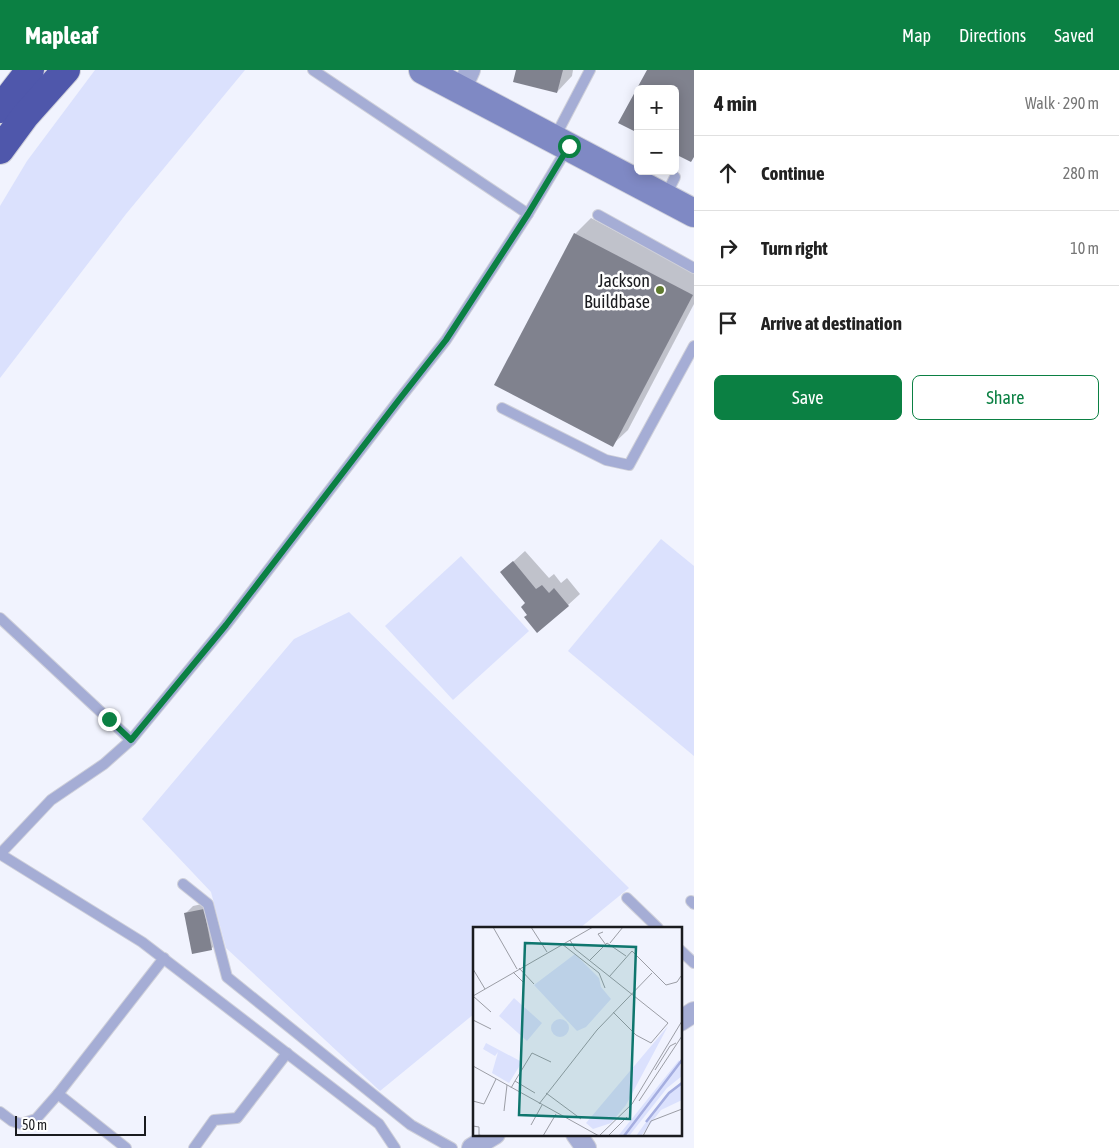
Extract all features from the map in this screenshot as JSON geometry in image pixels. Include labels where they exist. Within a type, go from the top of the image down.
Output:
[{"type":"highway","points":[[0,109],[30,70]]},
{"type":"highway","points":[[0,150],[26,116],[66,70]]},
{"type":"street","points":[[423,70],[465,80],[561,142],[670,187],[694,213]]},
{"type":"street","points":[[682,1020],[694,1012]]},
{"type":"street","points":[[472,1148],[492,1136]]},
{"type":"street","points":[[577,1136],[586,1148]]},
{"type":"lane","points":[[313,70],[528,214]]},
{"type":"lane","points":[[395,1148],[379,1124],[164,958],[142,942],[0,854],[51,800],[104,764],[131,740],[226,625],[446,340],[528,214],[561,142],[590,70]]},
{"type":"lane","points":[[598,215],[694,268]]},
{"type":"lane","points":[[502,408],[606,460],[629,465],[694,346]]},
{"type":"lane","points":[[0,618],[131,740]]},
{"type":"lane","points":[[183,884],[208,904],[227,977],[411,1125],[452,1148]]},
{"type":"lane","points":[[627,898],[657,927]]},
{"type":"lane","points":[[682,952],[694,963]]},
{"type":"lane","points":[[0,1112],[12,1121],[21,1124],[36,1119],[58,1094],[164,958]]},
{"type":"lane","points":[[194,1148],[214,1120],[238,1118],[287,1053]]},
{"type":"lane","points":[[58,1094],[126,1148]]},
{"type":"shaded area","points":[[95,70],[245,70],[126,214],[0,378],[0,206],[27,161]]},
{"type":"shaded area","points":[[661,539],[694,566],[694,756],[568,651]]},
{"type":"shaded area","points":[[461,556],[529,631],[453,700],[385,626]]},
{"type":"shaded area","points":[[349,612],[629,888],[581,927],[473,927],[473,1015],[380,1091],[226,948],[211,892],[142,819],[294,639]]},
{"type":"building","points":[[516,70],[563,70],[557,93],[513,82]]},
{"type":"building","points":[[647,70],[694,70],[694,157],[691,162],[679,156],[679,85],[639,85]]},
{"type":"building","points":[[634,94],[634,131],[618,123]]},
{"type":"building","points":[[574,233],[693,295],[613,447],[494,385]]},
{"type":"building","points":[[513,561],[536,589],[542,585],[549,593],[554,588],[569,606],[537,633],[524,617],[527,615],[521,607],[525,603],[500,572]]},
{"type":"building","points":[[204,909],[212,950],[192,954],[184,913]]},
{"type":"place","name":"Jackson Buildbase","points":[[660,290]]},
{"type":"route","points":[[109,719],[131,740],[226,625],[446,340],[528,214],[569,146]]}]
